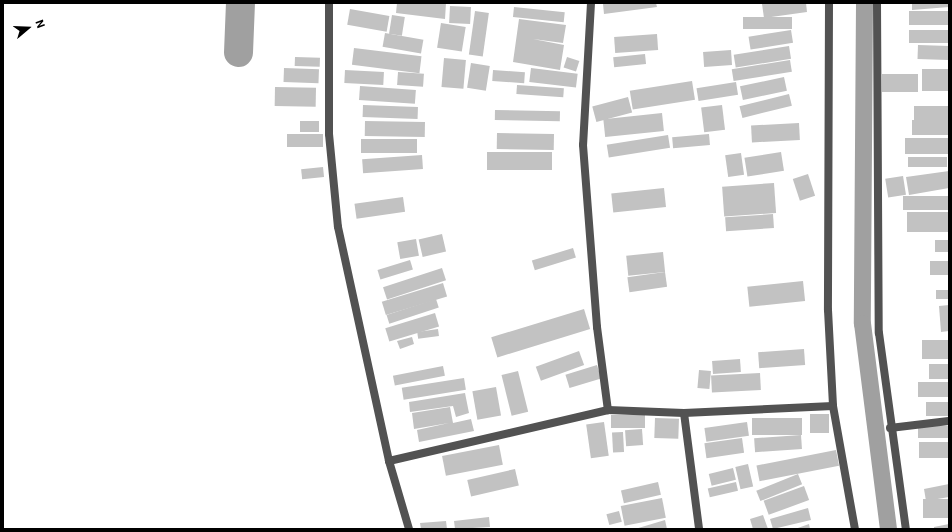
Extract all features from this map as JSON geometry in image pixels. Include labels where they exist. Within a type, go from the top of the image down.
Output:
[{"type":"street","points":[[329,3],[329,134],[338,227],[389,461],[409,529]]},
{"type":"street","points":[[591,3],[583,145],[596,327],[608,410]]},
{"type":"street","points":[[830,3],[827,227],[833,406],[856,529]]},
{"type":"street","points":[[877,3],[880,333],[890,428],[906,529]]},
{"type":"street","points":[[389,461],[608,410],[684,413],[833,406]]},
{"type":"street","points":[[684,413],[699,529]]},
{"type":"street","points":[[890,428],[949,421]]},
{"type":"building","points":[[397,3],[446,3],[445,19],[396,13]]},
{"type":"building","points":[[656,3],[657,7],[604,14],[603,4]]},
{"type":"building","points":[[806,3],[807,12],[764,18],[762,4]]},
{"type":"building","points":[[912,3],[949,3],[949,7],[912,10]]},
{"type":"building","points":[[450,6],[471,7],[470,24],[449,23]]},
{"type":"building","points":[[514,7],[565,12],[564,22],[513,17]]},
{"type":"building","points":[[350,9],[389,16],[387,32],[347,25]]},
{"type":"building","points":[[475,11],[489,13],[483,57],[469,55]]},
{"type":"building","points":[[909,11],[949,11],[949,25],[909,25]]},
{"type":"building","points":[[392,15],[405,17],[402,36],[389,34]]},
{"type":"building","points":[[743,17],[792,17],[792,29],[743,29]]},
{"type":"building","points":[[519,19],[566,25],[563,43],[533,39],[564,45],[560,70],[513,62]]},
{"type":"building","points":[[441,23],[466,27],[462,52],[437,48]]},
{"type":"building","points":[[791,30],[793,43],[751,50],[749,37]]},
{"type":"building","points":[[909,30],[949,30],[949,43],[909,43]]},
{"type":"building","points":[[385,33],[423,40],[421,54],[383,47]]},
{"type":"building","points":[[657,34],[658,50],[615,53],[614,37]]},
{"type":"building","points":[[918,45],[949,46],[948,60],[918,59]]},
{"type":"building","points":[[789,46],[791,59],[736,68],[734,55]]},
{"type":"building","points":[[354,48],[421,56],[419,73],[352,65]]},
{"type":"building","points":[[731,50],[732,65],[704,67],[703,52]]},
{"type":"building","points":[[645,54],[646,64],[614,67],[613,57]]},
{"type":"building","points":[[295,57],[320,58],[320,67],[295,66]]},
{"type":"building","points":[[567,57],[579,61],[576,71],[564,67]]},
{"type":"building","points":[[444,58],[466,60],[463,89],[441,87]]},
{"type":"building","points":[[790,60],[792,72],[734,81],[732,69]]},
{"type":"building","points":[[471,63],[490,66],[486,91],[467,88]]},
{"type":"building","points":[[284,68],[319,69],[318,83],[284,82]]},
{"type":"building","points":[[531,68],[578,74],[576,88],[529,82]]},
{"type":"building","points":[[922,69],[949,69],[949,91],[922,91]]},
{"type":"building","points":[[345,70],[384,72],[383,85],[344,83]]},
{"type":"building","points":[[493,70],[525,72],[524,83],[492,81]]},
{"type":"building","points":[[398,72],[424,74],[423,87],[397,85]]},
{"type":"building","points":[[882,74],[918,74],[918,92],[882,92]]},
{"type":"building","points":[[784,77],[787,91],[743,100],[740,86]]},
{"type":"building","points":[[692,81],[695,100],[633,110],[630,91]]},
{"type":"building","points":[[736,82],[738,95],[699,101],[696,88]]},
{"type":"building","points":[[517,85],[564,88],[563,97],[516,94]]},
{"type":"building","points":[[360,86],[416,90],[415,104],[359,100]]},
{"type":"building","points":[[275,87],[316,88],[316,107],[275,106]]},
{"type":"building","points":[[789,94],[792,106],[742,118],[740,106]]},
{"type":"building","points":[[628,97],[632,112],[596,122],[592,107]]},
{"type":"building","points":[[363,105],[418,107],[418,119],[363,117]]},
{"type":"building","points":[[722,105],[725,130],[704,132],[701,108]]},
{"type":"building","points":[[914,106],[949,106],[949,120],[914,120]]},
{"type":"building","points":[[495,110],[560,111],[560,121],[495,120]]},
{"type":"building","points":[[662,113],[664,131],[605,137],[603,119]]},
{"type":"building","points":[[912,120],[949,120],[949,135],[912,135]]},
{"type":"building","points":[[300,121],[319,121],[319,132],[300,132]]},
{"type":"building","points":[[365,121],[425,122],[425,137],[365,136]]},
{"type":"building","points":[[799,123],[800,140],[752,142],[751,126]]},
{"type":"building","points":[[497,133],[554,134],[554,150],[497,149]]},
{"type":"building","points":[[287,134],[323,134],[323,147],[287,147]]},
{"type":"building","points":[[709,134],[710,145],[673,148],[672,137]]},
{"type":"building","points":[[668,135],[670,148],[609,158],[607,145]]},
{"type":"building","points":[[905,138],[949,138],[949,154],[905,154]]},
{"type":"building","points":[[361,139],[417,139],[417,153],[361,153]]},
{"type":"building","points":[[487,152],[552,152],[552,170],[487,170]]},
{"type":"building","points":[[781,152],[784,171],[747,177],[744,158]]},
{"type":"building","points":[[741,153],[744,175],[728,177],[725,155]]},
{"type":"building","points":[[422,155],[423,169],[363,173],[362,159]]},
{"type":"building","points":[[908,157],[947,157],[947,167],[908,167]]},
{"type":"building","points":[[323,167],[324,177],[302,179],[301,169]]},
{"type":"building","points":[[949,171],[949,188],[909,195],[906,177]]},
{"type":"building","points":[[808,174],[815,196],[800,201],[793,179]]},
{"type":"building","points":[[903,176],[906,195],[888,198],[885,179]]},
{"type":"building","points":[[774,183],[776,213],[724,217],[722,187]]},
{"type":"building","points":[[664,188],[666,207],[613,212],[611,194]]},
{"type":"building","points":[[903,196],[949,196],[949,210],[903,210]]},
{"type":"building","points":[[403,197],[405,212],[357,219],[354,204]]},
{"type":"building","points":[[907,212],[949,212],[949,232],[907,232]]},
{"type":"building","points":[[773,214],[774,228],[726,231],[725,217]]},
{"type":"building","points":[[442,234],[446,252],[423,257],[419,239]]},
{"type":"building","points":[[416,239],[419,256],[400,259],[397,242]]},
{"type":"building","points":[[935,240],[949,240],[949,252],[935,252]]},
{"type":"building","points":[[573,248],[576,258],[535,270],[532,261]]},
{"type":"building","points":[[663,252],[665,272],[628,276],[626,256]]},
{"type":"building","points":[[410,260],[413,270],[380,280],[377,270]]},
{"type":"building","points":[[930,261],[949,261],[949,275],[930,275]]},
{"type":"building","points":[[442,268],[446,280],[387,300],[383,287]]},
{"type":"building","points":[[665,272],[667,287],[629,292],[627,277]]},
{"type":"building","points":[[803,281],[805,301],[749,307],[747,287]]},
{"type":"building","points":[[443,283],[447,296],[386,315],[382,302]]},
{"type":"building","points":[[936,290],[949,290],[949,299],[936,299]]},
{"type":"building","points":[[436,299],[439,308],[389,324],[387,315]]},
{"type":"building","points":[[949,305],[949,331],[941,332],[939,306]]},
{"type":"building","points":[[584,309],[590,329],[497,357],[491,337]]},
{"type":"building","points":[[435,313],[439,326],[389,342],[385,328]]},
{"type":"building","points":[[438,329],[439,336],[418,339],[417,332]]},
{"type":"building","points":[[412,337],[414,344],[400,349],[397,341]]},
{"type":"building","points":[[922,340],[949,340],[949,359],[922,359]]},
{"type":"building","points":[[804,349],[805,365],[759,368],[758,352]]},
{"type":"building","points":[[579,351],[584,365],[541,381],[536,367]]},
{"type":"building","points":[[740,359],[741,372],[713,374],[712,361]]},
{"type":"building","points":[[929,364],[949,364],[949,379],[929,379]]},
{"type":"building","points":[[597,365],[601,378],[570,388],[565,375]]},
{"type":"building","points":[[443,366],[445,376],[395,386],[393,376]]},
{"type":"building","points":[[699,370],[711,371],[709,389],[697,388]]},
{"type":"building","points":[[518,371],[528,412],[512,416],[502,375]]},
{"type":"building","points":[[760,373],[761,390],[712,393],[711,376]]},
{"type":"building","points":[[464,378],[466,390],[404,400],[402,388]]},
{"type":"building","points":[[918,382],[949,382],[949,397],[918,397]]},
{"type":"building","points":[[496,387],[501,416],[477,420],[472,391]]},
{"type":"building","points":[[465,393],[469,413],[456,417],[453,406],[410,412],[409,402]]},
{"type":"building","points":[[926,402],[949,402],[949,416],[926,416]]},
{"type":"building","points":[[450,407],[453,423],[471,419],[474,431],[419,442],[417,430],[449,423],[414,429],[412,413]]},
{"type":"building","points":[[810,414],[829,414],[829,433],[810,433]]},
{"type":"building","points":[[611,415],[645,415],[645,428],[611,428]]},
{"type":"building","points":[[655,418],[679,419],[678,439],[654,438]]},
{"type":"building","points":[[752,418],[802,418],[802,435],[752,435]]},
{"type":"building","points":[[604,422],[609,456],[591,458],[586,425]]},
{"type":"building","points":[[747,422],[749,436],[706,442],[704,428]]},
{"type":"building","points":[[918,426],[949,426],[949,438],[918,438]]},
{"type":"building","points":[[642,429],[643,445],[626,446],[625,430]]},
{"type":"building","points":[[623,432],[624,452],[613,453],[612,433]]},
{"type":"building","points":[[801,435],[802,449],[755,452],[754,438]]},
{"type":"building","points":[[742,438],[744,453],[706,458],[704,443]]},
{"type":"building","points":[[919,442],[949,442],[949,458],[919,458]]},
{"type":"building","points":[[499,445],[503,465],[446,476],[442,456]]},
{"type":"building","points":[[836,450],[839,466],[760,481],[756,465]]},
{"type":"building","points":[[748,464],[753,486],[741,489],[735,467]]},
{"type":"building","points":[[733,468],[736,480],[712,486],[709,474]]},
{"type":"building","points":[[515,469],[519,486],[471,497],[467,480]]},
{"type":"building","points":[[798,474],[802,484],[760,501],[756,491]]},
{"type":"building","points":[[658,482],[661,495],[624,503],[621,491]]},
{"type":"building","points":[[736,482],[738,491],[710,497],[708,489]]},
{"type":"building","points":[[949,484],[949,497],[926,501],[924,489]]},
{"type":"building","points":[[804,486],[809,500],[769,515],[764,501]]},
{"type":"building","points":[[662,498],[666,518],[625,526],[621,506]]},
{"type":"building","points":[[923,499],[949,499],[949,518],[923,518]]},
{"type":"building","points":[[808,508],[811,520],[773,529],[770,519]]},
{"type":"building","points":[[619,511],[622,522],[609,525],[606,514]]},
{"type":"building","points":[[763,515],[768,529],[753,529],[750,519]]},
{"type":"building","points":[[489,517],[490,527],[455,529],[454,521]]},
{"type":"building","points":[[665,520],[667,529],[635,529]]},
{"type":"building","points":[[446,521],[447,529],[421,529],[420,523]]},
{"type":"building","points":[[809,524],[810,529],[795,529]]},
{"type":"building","points":[[949,524],[949,529],[934,529],[934,527]]},
{"type":"waterway","points":[[238,52],[240,3]]},
{"type":"waterway","points":[[864,3],[862,323],[888,529]]}]
